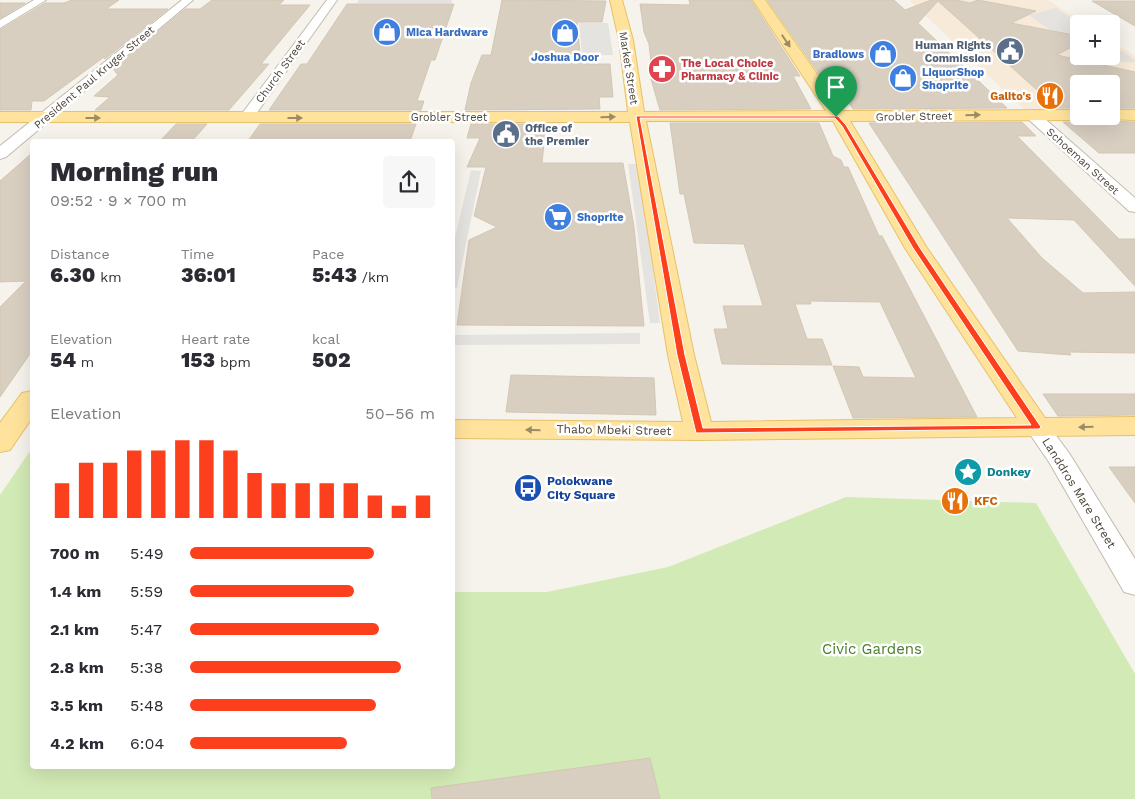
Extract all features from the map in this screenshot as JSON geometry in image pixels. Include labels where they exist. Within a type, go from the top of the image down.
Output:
[{"type":"main road","name":"Market Street","points":[[616,0],[626,40],[681,355],[699,431]]},
{"type":"main road","name":"Landdros Mare Street","points":[[760,0],[836,117],[844,125],[916,248],[1036,427]]},
{"type":"main road","name":"Grobler Street","points":[[0,117],[836,117],[1070,115]]},
{"type":"main road","points":[[1120,115],[1135,115]]},
{"type":"main road","name":"Church Street","points":[[233,134],[246,118]]},
{"type":"main road","points":[[11,431],[30,401]]},
{"type":"main road","name":"Thabo Mbeki Street","points":[[455,429],[699,431],[1135,426]]},
{"type":"street","points":[[0,25],[42,0]]},
{"type":"street","name":"President Paul Kruger Street","points":[[0,154],[188,0]]},
{"type":"street","name":"Church Street","points":[[246,118],[332,0]]},
{"type":"street","name":"Schoeman Street","points":[[1031,114],[1135,207]]},
{"type":"street","name":"Landdros Mare Street","points":[[1036,427],[1060,460],[1135,584]]},
{"type":"shaded area","points":[[359,0],[452,0],[451,3],[357,3]]},
{"type":"shaded area","points":[[909,0],[1048,0],[1071,15],[1070,65],[1120,65],[1120,47],[1135,56],[1135,114],[1120,114],[1120,75],[1070,75],[1070,114],[1029,114]]},
{"type":"shaded area","points":[[1056,8],[1070,17],[1070,45],[1029,15]]},
{"type":"shaded area","points":[[579,23],[608,23],[613,55],[582,55]]},
{"type":"shaded area","points":[[1120,50],[1135,60],[1135,62],[1120,62]]},
{"type":"shaded area","points":[[628,164],[639,164],[660,323],[650,323]]},
{"type":"shaded area","points":[[471,170],[481,171],[457,288],[455,288],[455,238]]},
{"type":"shaded area","points":[[640,333],[640,344],[455,345],[455,335]]},
{"type":"green space","name":"Civic Gardens","points":[[30,451],[30,769],[455,769],[455,592],[547,592],[668,567],[846,497],[1036,503],[1135,674],[1135,799],[0,799],[0,495]]},
{"type":"building","points":[[72,0],[119,0],[106,9],[168,9],[105,59],[104,57],[44,101],[32,101],[31,110],[0,110],[0,30],[45,3],[64,3]]},
{"type":"building","points":[[212,0],[284,0],[279,5],[310,5],[261,64],[269,64],[229,110],[95,110],[110,97],[94,96],[118,75],[113,69],[185,9],[200,9]]},
{"type":"building","points":[[502,0],[606,1],[602,22],[577,22],[581,64],[610,64],[613,97],[599,97],[600,109],[465,110],[471,83],[482,55],[491,55]]},
{"type":"building","points":[[689,0],[751,0],[800,76],[793,76],[811,109],[660,110],[651,79],[653,79],[649,44],[644,32],[640,4],[690,5]]},
{"type":"building","points":[[767,0],[894,0],[905,10],[931,0],[956,0],[970,3],[978,0],[1036,11],[1011,23],[1070,34],[1070,48],[1057,55],[1070,58],[1070,65],[1103,65],[1135,72],[1135,108],[1120,108],[1120,75],[1070,75],[1070,108],[1057,108],[938,1],[918,23],[1007,108],[853,109],[830,75],[820,75]]},
{"type":"building","points":[[1092,1],[1135,1],[1135,26],[1120,17],[1120,15],[1116,15]]},
{"type":"building","points":[[0,3],[25,3],[0,18]]},
{"type":"building","points":[[347,4],[454,4],[435,60],[431,60],[417,101],[424,101],[421,110],[269,110],[301,64],[307,64]]},
{"type":"building","points":[[1022,122],[1036,136],[1017,136],[1119,239],[1135,239],[1135,286],[1074,220],[1007,218],[1042,258],[1083,293],[1135,292],[1135,353],[1069,352],[1071,355],[1018,351],[869,123]]},
{"type":"building","points":[[1063,122],[1070,122],[1070,125],[1120,125],[1120,122],[1135,122],[1135,153],[1099,153]]},
{"type":"building","points":[[670,123],[819,123],[833,156],[841,160],[844,167],[848,167],[879,236],[882,236],[977,417],[853,418],[833,366],[859,367],[863,377],[916,378],[880,302],[810,301],[811,304],[795,304],[807,339],[822,339],[832,365],[722,364],[714,329],[728,329],[723,306],[763,306],[744,244],[694,243],[684,194],[680,194]]},
{"type":"building","points":[[176,124],[207,124],[194,139],[162,139]]},
{"type":"building","points":[[260,124],[416,124],[411,139],[249,139]]},
{"type":"building","points":[[471,124],[546,124],[542,163],[623,163],[634,227],[644,326],[457,325],[469,240],[497,227],[474,216],[486,167],[467,167],[480,138],[467,138]]},
{"type":"building","points":[[30,155],[30,354],[0,397],[0,307],[26,281],[0,282],[0,181]]},
{"type":"building","points":[[511,375],[654,378],[656,415],[506,412]]},
{"type":"building","points":[[1043,394],[1135,394],[1135,415],[1058,416]]},
{"type":"building","points":[[1109,467],[1135,467],[1135,503]]},
{"type":"building","points":[[650,758],[660,799],[432,799],[431,788]]},
{"type":"place","name":"Mica Hardware","points":[[387,32]]},
{"type":"place","name":"Joshua Door","points":[[565,33]]},
{"type":"place","name":"Human Rights Commission","points":[[1010,51]]},
{"type":"place","name":"Bradlows","points":[[883,54]]},
{"type":"place","name":"The Local Choice Pharmacy & Clinic","points":[[662,69]]},
{"type":"place","name":"LiquorShop Shoprite","points":[[903,78]]},
{"type":"place","name":"Galito's","points":[[1050,96]]},
{"type":"place","name":"Office of the Premier","points":[[506,134]]},
{"type":"place","name":"Shoprite","points":[[558,217]]},
{"type":"place","name":"Donkey","points":[[968,472]]},
{"type":"place","name":"Polokwane City Square","points":[[528,488]]},
{"type":"place","name":"KFC","points":[[955,501]]},
{"type":"route","points":[[638,117],[836,117],[844,125],[916,248],[1036,427],[699,431],[681,355],[638,117]]}]
